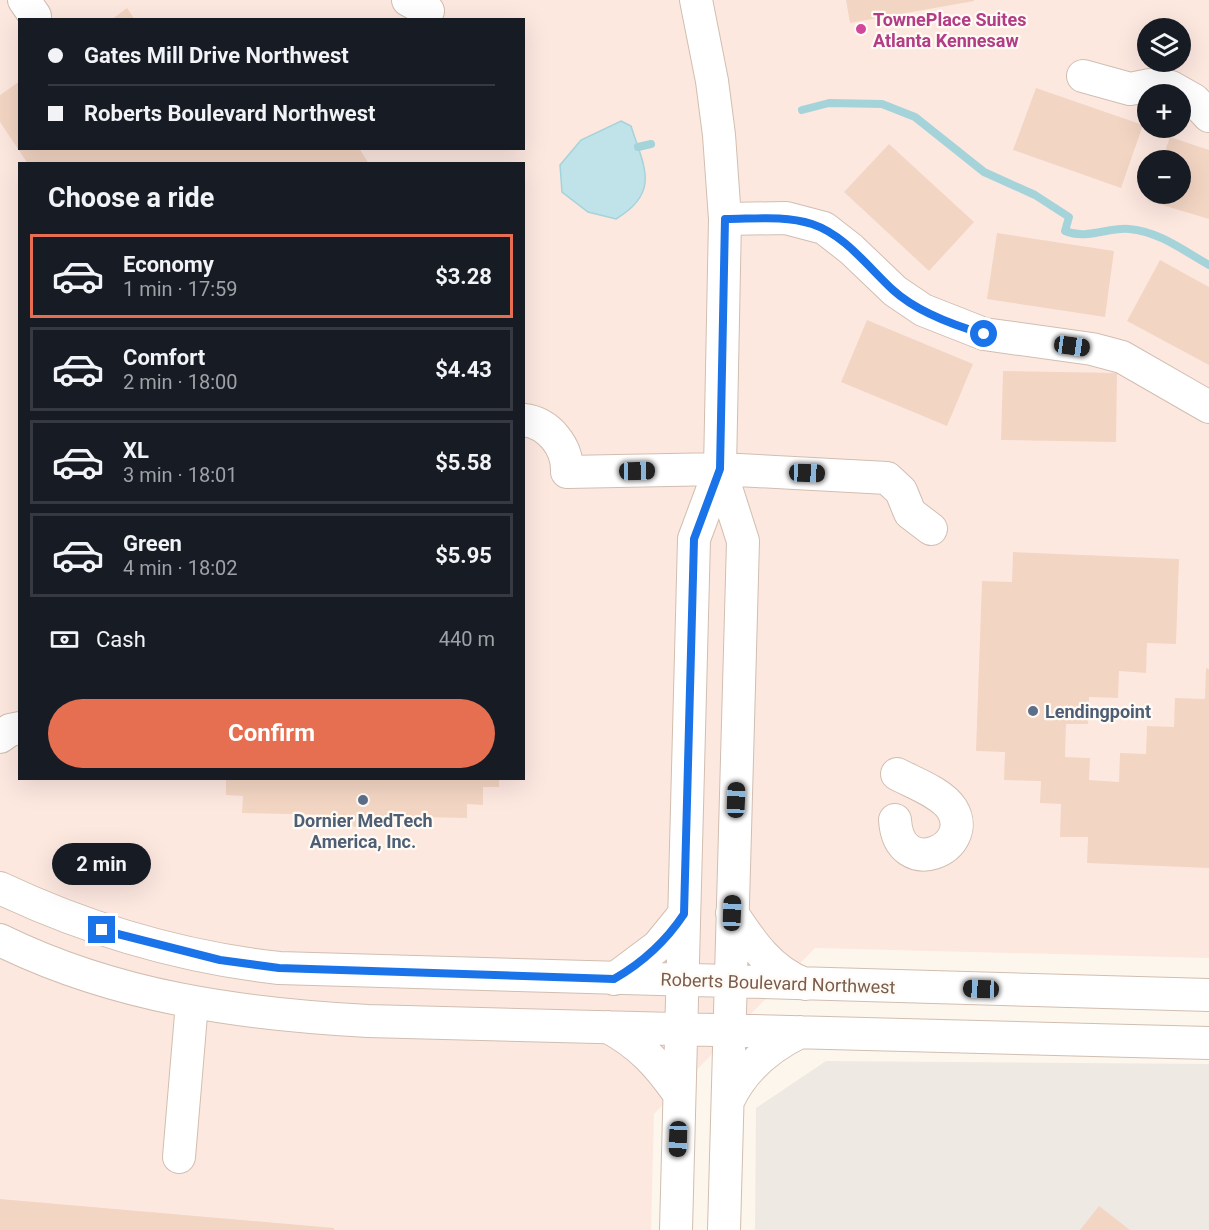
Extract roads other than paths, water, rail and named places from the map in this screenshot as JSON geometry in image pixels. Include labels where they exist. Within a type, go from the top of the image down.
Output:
[{"type":"street","points":[[696,0],[714,92],[725,219],[720,469],[743,541],[724,1230]]},
{"type":"street","points":[[1083,76],[1130,89],[1150,85],[1171,87],[1194,100],[1209,116]]},
{"type":"street","points":[[725,219],[786,218],[812,224],[834,234],[901,296],[955,324],[984,334],[1092,349],[1122,357],[1209,407]]},
{"type":"street","points":[[525,420],[532,421],[557,439],[568,459],[567,472],[720,469],[887,478],[901,491],[910,513],[931,529]]},
{"type":"street","points":[[676,1230],[694,539],[720,469]]},
{"type":"street","points":[[896,820],[896,833],[904,846],[917,854],[930,855],[945,849],[954,836],[955,816],[951,807],[942,799],[897,774]]},
{"type":"street","name":"Roberts Boulevard Northwest","points":[[0,888],[80,923],[167,949],[220,960],[308,970],[1209,995]]},
{"type":"street","points":[[732,913],[767,960],[783,974],[806,984]]},
{"type":"street","points":[[614,979],[650,954],[684,914]]},
{"type":"street","points":[[0,940],[91,978],[138,992],[249,1012],[326,1019],[1209,1043]]},
{"type":"street","points":[[179,1157],[192,1003]]},
{"type":"street","points":[[608,1027],[640,1046],[679,1094]]},
{"type":"street","points":[[728,1101],[739,1080],[760,1058],[800,1032]]},
{"type":"water","points":[[621,121],[631,126],[644,166],[645,178],[644,189],[639,199],[616,219],[588,212],[562,192],[560,165],[581,140]]},
{"type":"waterway","points":[[802,110],[829,103],[882,104],[915,117],[984,172],[1035,195],[1069,217],[1065,231],[1081,234],[1121,229],[1140,231],[1170,242],[1209,265]]},
{"type":"waterway","points":[[638,147],[651,144]]},
{"type":"place","name":"TownePlace Suites Atlanta Kennesaw","points":[[861,29]]},
{"type":"place","name":"Lendingpoint","points":[[1033,711]]},
{"type":"place","name":"Dornier MedTech America, Inc.","points":[[363,800]]}]
